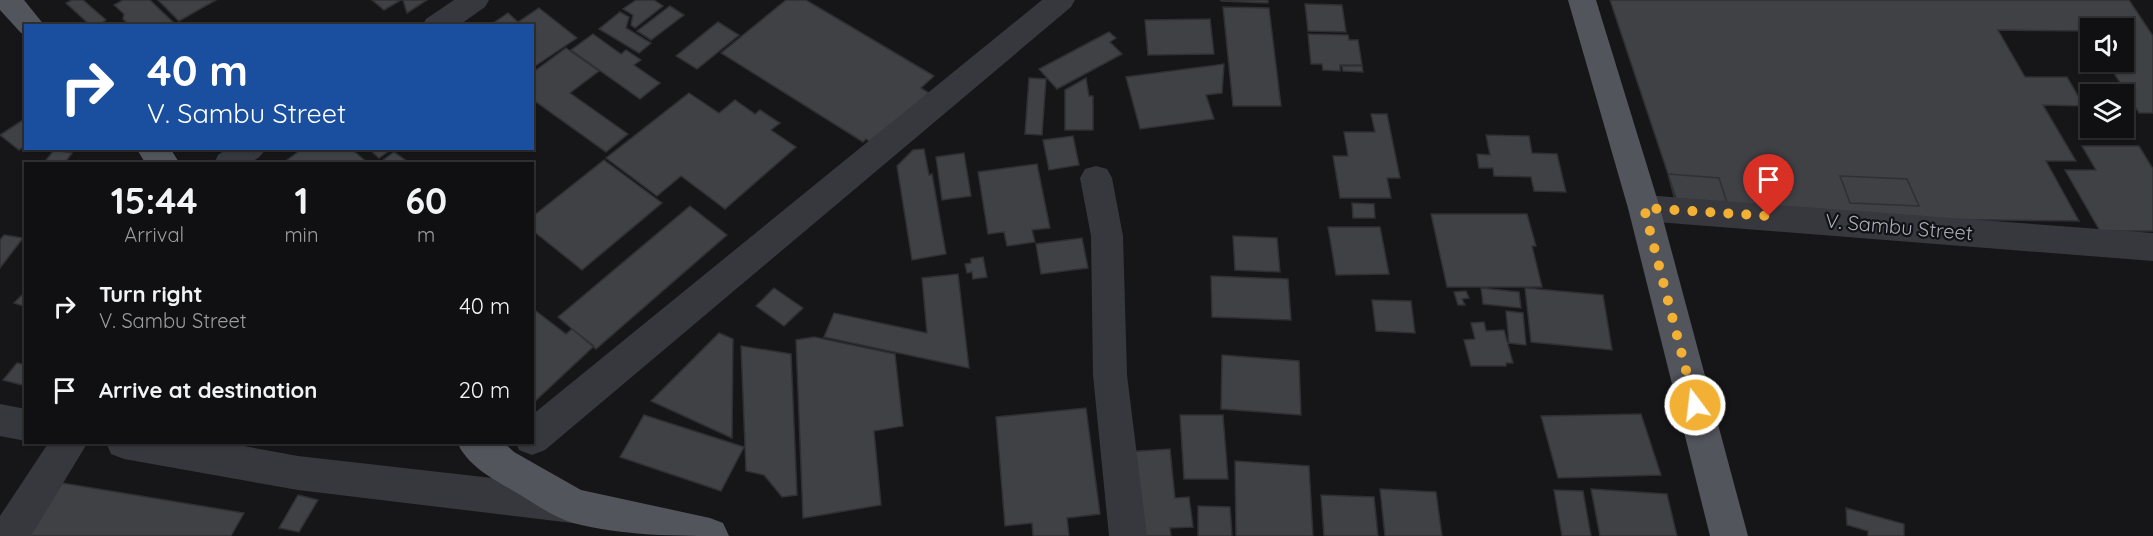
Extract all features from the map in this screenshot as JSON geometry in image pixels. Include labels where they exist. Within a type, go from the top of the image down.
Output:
[{"type":"main road","points":[[6,0],[29,24]]},
{"type":"main road","points":[[1582,0],[1644,208],[1729,536]]},
{"type":"main road","points":[[153,150],[163,162]]},
{"type":"main road","points":[[501,450],[574,506],[710,536]]},
{"type":"street","points":[[534,436],[1061,0]]},
{"type":"street","points":[[439,24],[472,1]]},
{"type":"street","points":[[232,162],[248,150]]},
{"type":"street","points":[[1096,178],[1107,236],[1110,375],[1128,536]]},
{"type":"street","name":"V. Sambu Street","points":[[1644,208],[2153,247]]},
{"type":"street","points":[[0,420],[24,425]]},
{"type":"street","points":[[9,536],[69,444]]},
{"type":"street","points":[[135,444],[298,473],[574,506]]},
{"type":"building","points":[[72,0],[83,0],[106,20],[100,24],[89,24],[66,3]]},
{"type":"building","points":[[123,0],[150,0],[175,24],[128,24],[123,19],[124,14],[114,5]]},
{"type":"building","points":[[158,0],[216,0],[179,21]]},
{"type":"building","points":[[372,0],[401,0],[384,10]]},
{"type":"building","points":[[403,0],[427,0],[407,13]]},
{"type":"building","points":[[636,0],[654,0],[663,6],[635,28],[631,25],[633,15],[623,9]]},
{"type":"building","points":[[786,0],[806,0],[934,76],[921,88],[929,93],[873,144],[866,139],[863,142],[721,53]]},
{"type":"building","points":[[1268,0],[1268,3],[1221,1]]},
{"type":"building","points":[[1610,0],[2129,0],[2153,36],[2153,113],[2139,113],[2134,105],[2134,84],[2121,84],[2113,72],[2134,72],[2134,18],[2080,18],[2080,31],[1998,30],[2025,77],[2067,77],[2080,99],[2080,106],[2043,105],[2076,161],[2046,161],[2079,221],[1682,216]]},
{"type":"building","points":[[1305,4],[1342,5],[1346,32],[1308,31]]},
{"type":"building","points":[[670,6],[684,15],[651,40],[637,31]]},
{"type":"building","points":[[1223,7],[1269,8],[1281,106],[1233,106]]},
{"type":"building","points":[[539,8],[577,38],[534,67],[534,24],[492,24],[508,13],[518,22]]},
{"type":"building","points":[[620,12],[629,17],[626,28],[651,43],[639,53],[599,29]]},
{"type":"building","points":[[1210,19],[1214,54],[1148,55],[1145,20]]},
{"type":"building","points":[[718,22],[739,35],[697,69],[676,56]]},
{"type":"building","points":[[1109,32],[1116,38],[1110,42],[1122,54],[1057,89],[1039,69]]},
{"type":"building","points":[[593,34],[621,54],[626,50],[641,60],[634,65],[660,83],[640,99],[571,50]]},
{"type":"building","points":[[1308,34],[1348,35],[1349,40],[1358,40],[1362,65],[1340,65],[1340,71],[1323,70],[1322,64],[1311,64]]},
{"type":"building","points":[[566,48],[599,71],[570,93],[628,134],[606,152],[534,100],[534,72]]},
{"type":"building","points":[[1224,64],[1222,93],[1206,95],[1214,119],[1140,129],[1126,77]]},
{"type":"building","points":[[1342,66],[1362,66],[1363,72],[1343,71]]},
{"type":"building","points":[[1029,78],[1046,79],[1042,135],[1025,134]]},
{"type":"building","points":[[1086,78],[1089,96],[1093,96],[1093,130],[1065,130],[1065,90]]},
{"type":"building","points":[[689,93],[719,113],[735,100],[755,114],[760,110],[780,123],[771,130],[796,147],[725,209],[681,176],[657,196],[606,158]]},
{"type":"building","points":[[1371,114],[1387,114],[1400,178],[1387,178],[1391,198],[1340,198],[1333,156],[1348,156],[1344,132],[1375,132]]},
{"type":"building","points":[[24,119],[24,146],[19,150],[0,135]]},
{"type":"building","points":[[1486,135],[1529,136],[1532,153],[1557,154],[1566,192],[1534,191],[1531,177],[1494,176],[1493,168],[1479,168],[1477,154],[1490,155]]},
{"type":"building","points":[[1073,136],[1079,165],[1049,170],[1043,140]]},
{"type":"building","points":[[2082,146],[2139,146],[2153,169],[2153,231],[2100,231],[2065,170],[2096,170]]},
{"type":"building","points":[[924,149],[929,175],[932,174],[946,254],[912,260],[897,166],[913,150]]},
{"type":"building","points":[[54,150],[72,153],[65,162],[45,162]]},
{"type":"building","points":[[300,150],[352,150],[367,162],[285,162]]},
{"type":"building","points":[[370,150],[390,150],[379,158]]},
{"type":"building","points":[[394,152],[408,162],[381,162]]},
{"type":"building","points":[[964,153],[971,196],[942,200],[936,157]]},
{"type":"building","points":[[604,160],[662,203],[582,270],[534,232],[534,215]]},
{"type":"building","points":[[1037,164],[1050,228],[1032,230],[1035,242],[1007,246],[1004,232],[988,234],[978,172]]},
{"type":"building","points":[[1668,174],[1719,178],[1727,203],[1675,200]]},
{"type":"building","points":[[1840,176],[1907,179],[1919,206],[1850,203]]},
{"type":"building","points":[[1352,203],[1374,204],[1375,218],[1353,218]]},
{"type":"building","points":[[690,206],[727,235],[596,349],[558,317]]},
{"type":"building","points":[[1431,214],[1527,214],[1536,246],[1532,246],[1542,287],[1447,287]]},
{"type":"building","points":[[1328,227],[1380,227],[1389,274],[1336,275]]},
{"type":"building","points":[[4,235],[23,238],[0,268],[0,240]]},
{"type":"building","points":[[1233,236],[1277,238],[1280,272],[1235,270]]},
{"type":"building","points":[[1082,238],[1088,268],[1041,274],[1036,244]]},
{"type":"building","points":[[983,257],[987,277],[973,279],[972,272],[967,273],[965,264],[971,263],[971,259]]},
{"type":"building","points":[[958,274],[969,368],[824,337],[834,313],[927,333],[922,278]]},
{"type":"building","points":[[1211,276],[1288,279],[1291,320],[1212,317]]},
{"type":"building","points":[[774,288],[803,308],[784,326],[756,306]]},
{"type":"building","points":[[1481,288],[1519,292],[1521,308],[1483,304]]},
{"type":"building","points":[[1525,288],[1603,295],[1612,350],[1531,342]]},
{"type":"building","points":[[1466,291],[1469,298],[1462,299],[1465,305],[1458,305],[1454,292]]},
{"type":"building","points":[[24,293],[24,306],[14,303]]},
{"type":"building","points":[[1372,300],[1411,301],[1415,333],[1376,331]]},
{"type":"building","points":[[534,310],[566,334],[572,329],[594,346],[534,402]]},
{"type":"building","points":[[1506,311],[1523,313],[1526,345],[1509,343]]},
{"type":"building","points":[[1484,322],[1486,331],[1504,330],[1513,363],[1506,363],[1506,366],[1471,366],[1464,340],[1475,339],[1471,323]]},
{"type":"building","points":[[719,333],[733,339],[732,438],[651,401]]},
{"type":"building","points":[[814,337],[895,354],[903,426],[874,431],[881,505],[803,518],[796,340]]},
{"type":"building","points":[[741,346],[791,354],[797,495],[782,497],[764,475],[746,471]]},
{"type":"building","points":[[1222,355],[1299,361],[1301,415],[1221,409]]},
{"type":"building","points":[[17,363],[24,365],[24,385],[3,380]]},
{"type":"building","points":[[1086,408],[1100,514],[1067,518],[1069,536],[1033,536],[1032,523],[1005,526],[996,417]]},
{"type":"building","points":[[1641,414],[1661,475],[1558,478],[1541,416]]},
{"type":"building","points":[[644,415],[744,447],[721,491],[620,457]]},
{"type":"building","points":[[1180,415],[1223,415],[1228,479],[1184,479]]},
{"type":"building","points":[[1170,449],[1175,498],[1189,497],[1193,527],[1170,528],[1171,536],[1131,536],[1124,452]]},
{"type":"building","points":[[1235,461],[1309,466],[1313,536],[1236,536]]},
{"type":"building","points":[[62,483],[244,513],[231,536],[26,536]]},
{"type":"building","points":[[1380,489],[1436,492],[1442,536],[1385,536]]},
{"type":"building","points":[[1591,489],[1667,494],[1677,536],[1600,536]]},
{"type":"building","points":[[1554,490],[1583,491],[1591,536],[1562,536]]},
{"type":"building","points":[[298,495],[318,500],[299,532],[279,528]]},
{"type":"building","points":[[1321,495],[1374,497],[1378,536],[1324,536]]},
{"type":"building","points":[[1198,506],[1230,507],[1232,536],[1198,536]]},
{"type":"building","points":[[1846,508],[1904,524],[1904,536],[1868,536],[1868,531],[1847,525]]},
{"type":"route","points":[[1695,405],[1644,208],[1769,216]]}]
